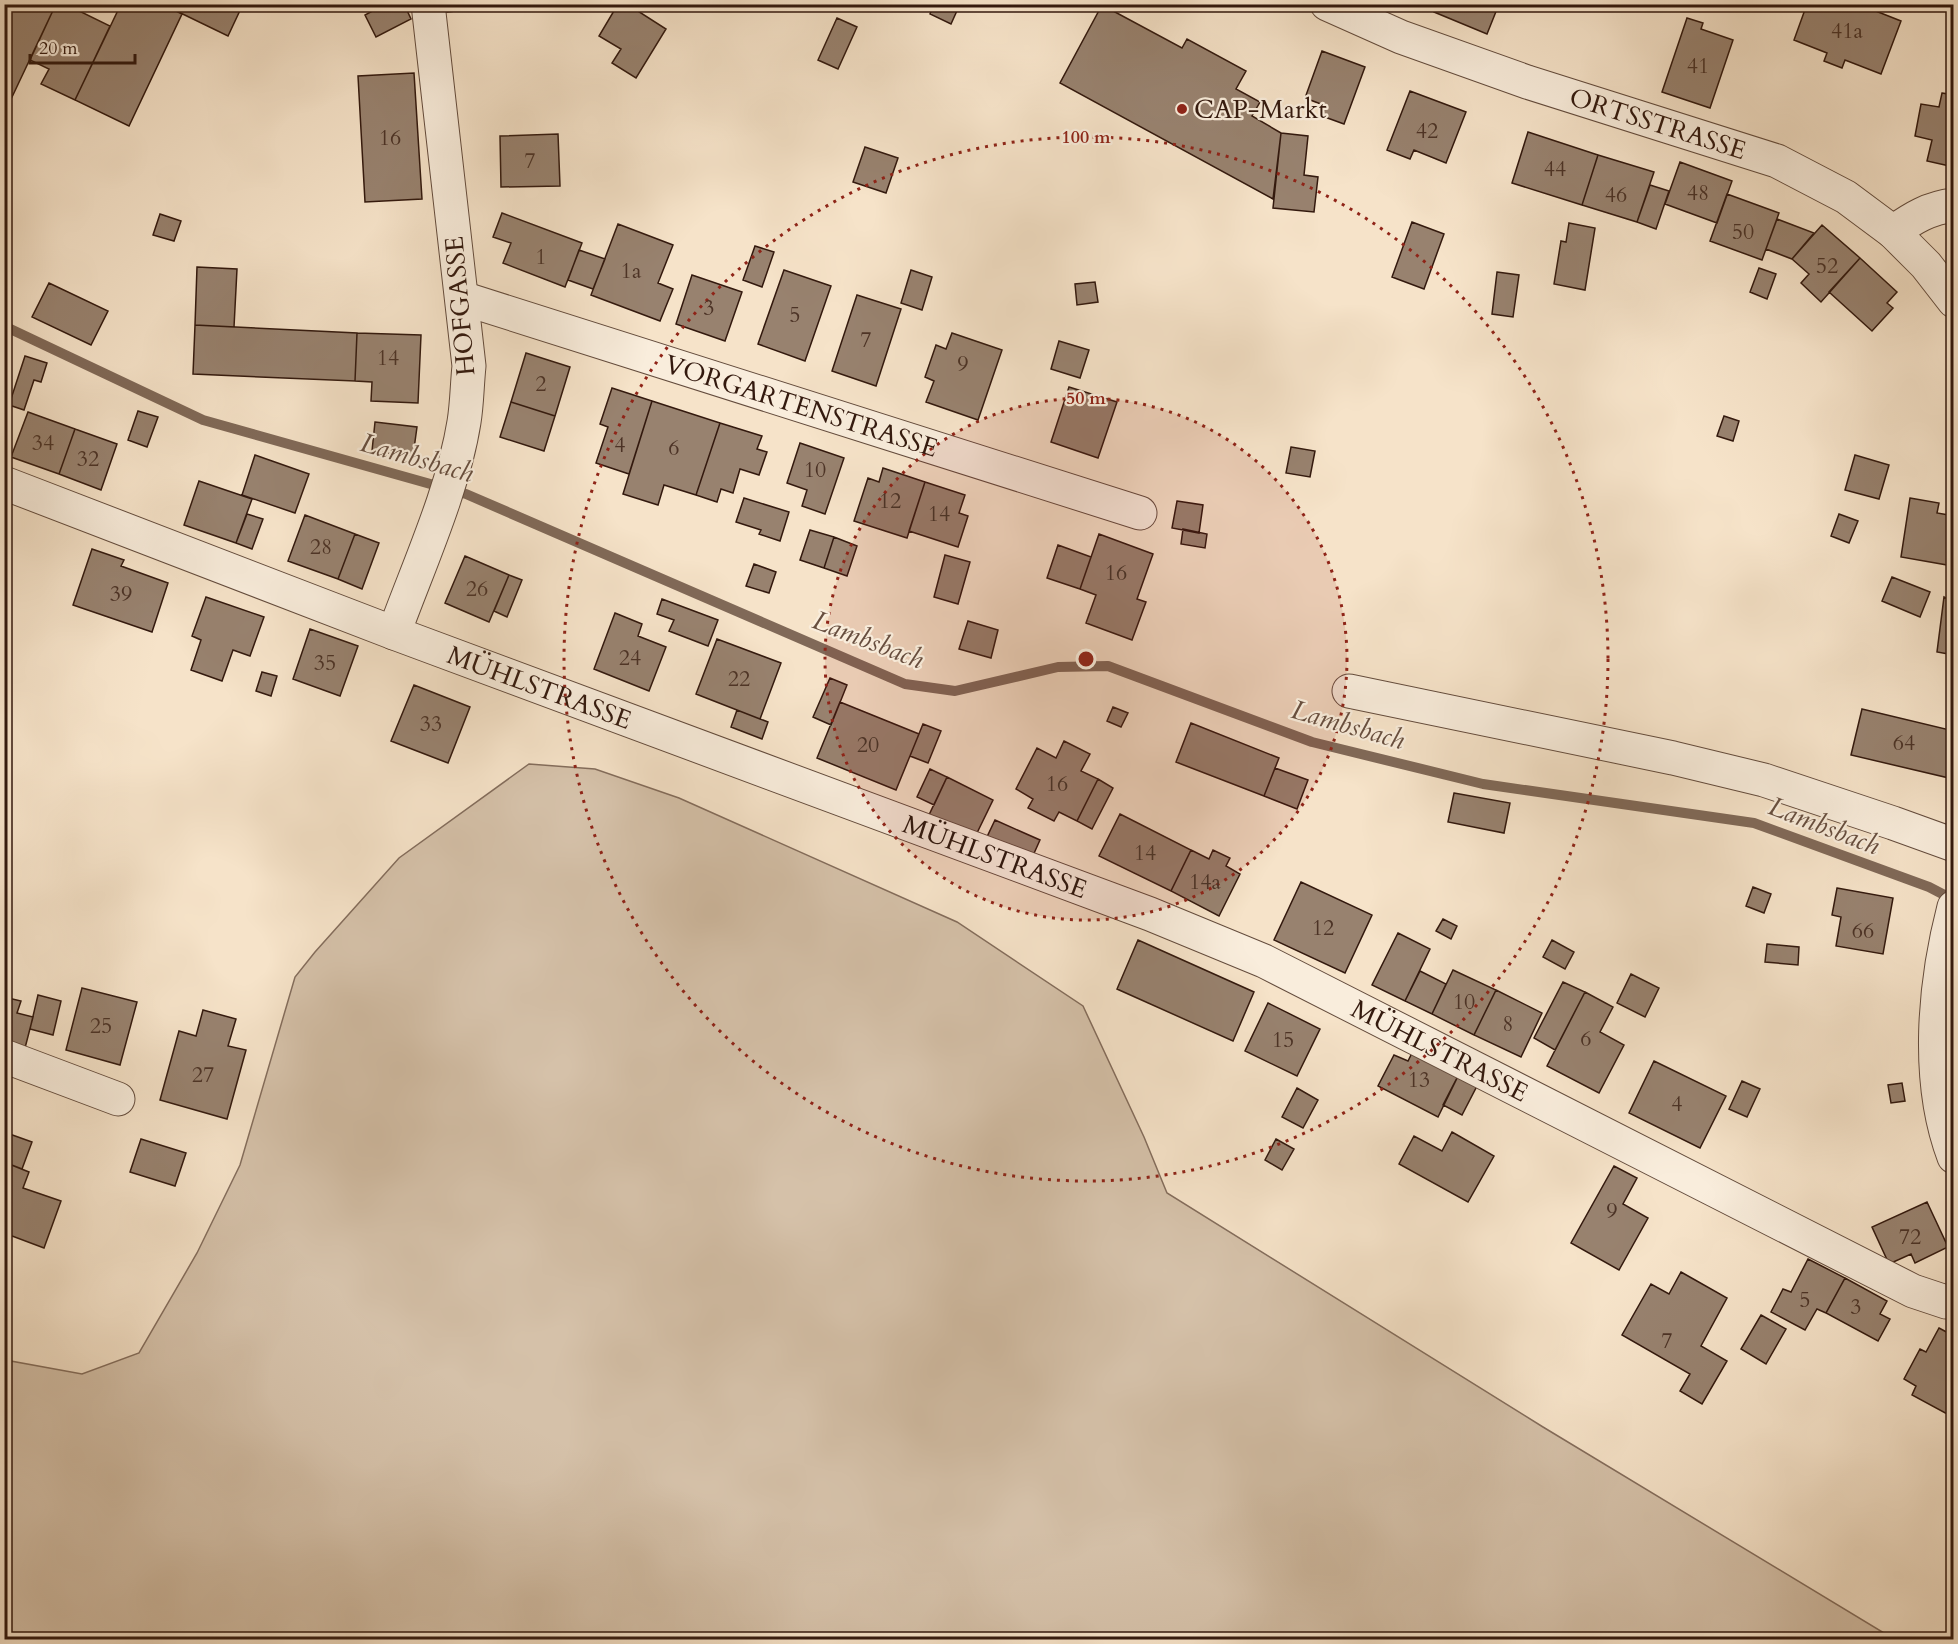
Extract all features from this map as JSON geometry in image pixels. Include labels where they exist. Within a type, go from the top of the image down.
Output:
[{"type":"street","name":"HOFGASSE","points":[[394,633],[455,463],[464,422],[469,366],[428,4]]},
{"type":"street","name":"ORTSSTRASSE","points":[[1327,4],[1401,37],[1527,82],[1777,161],[1846,197],[1893,232],[1926,265],[1953,302]]},
{"type":"street","points":[[1893,232],[1915,216],[1936,207],[1953,206]]},
{"type":"street","name":"VORGARTENSTRASSE","points":[[462,298],[1140,513]]},
{"type":"street","name":"MÜHLSTRASSE","points":[[4,483],[394,633],[1150,914],[1264,961],[1913,1291],[1946,1302],[1953,1301]]},
{"type":"street","points":[[1349,691],[1673,758],[1764,780],[1953,845]]},
{"type":"street","points":[[1950,921],[1938,997],[1935,1064],[1946,1137],[1953,1157]]},
{"type":"street","points":[[4,1056],[118,1099]]},
{"type":"shaded area","points":[[529,764],[595,769],[679,798],[957,922],[1083,1006],[1144,1137],[1167,1193],[1543,1427],[1894,1639],[5,1639],[5,1360],[82,1374],[139,1353],[197,1253],[240,1165],[295,977],[399,858]]},
{"type":"building","points":[[4,4],[56,4],[4,114]]},
{"type":"building","points":[[56,4],[65,4],[110,26],[75,100],[41,84],[49,69],[30,60]]},
{"type":"building","points":[[121,4],[162,4],[182,14],[129,126],[75,100]]},
{"type":"building","points":[[162,4],[243,4],[228,36]]},
{"type":"building","points":[[385,4],[404,4],[411,19],[376,37],[365,15]]},
{"type":"building","points":[[446,4],[494,4],[494,7],[447,12]]},
{"type":"building","points":[[618,4],[627,4],[666,29],[636,78],[612,63],[621,49],[599,36]]},
{"type":"building","points":[[934,4],[960,4],[951,24],[930,14]]},
{"type":"building","points":[[1437,4],[1499,4],[1487,34],[1434,12]]},
{"type":"building","points":[[1807,4],[1858,4],[1901,21],[1881,74],[1845,60],[1842,68],[1824,61],[1827,53],[1794,40]]},
{"type":"building","name":"CAP-Markt","points":[[1102,5],[1182,48],[1187,39],[1246,71],[1236,89],[1260,102],[1252,116],[1281,133],[1273,199],[1060,83]]},
{"type":"building","points":[[837,18],[857,27],[838,69],[818,60]]},
{"type":"building","points":[[1687,18],[1703,23],[1701,29],[1733,40],[1710,108],[1662,92]]},
{"type":"building","points":[[1322,51],[1365,67],[1344,124],[1322,116],[1326,106],[1305,98]]},
{"type":"building","points":[[414,73],[422,199],[365,202],[358,76]]},
{"type":"building","points":[[1410,91],[1466,112],[1446,163],[1414,150],[1410,159],[1387,150]]},
{"type":"building","points":[[1942,93],[1954,95],[1954,167],[1927,161],[1932,140],[1915,136],[1921,104],[1939,107]]},
{"type":"building","points":[[1528,132],[1598,155],[1582,205],[1512,183]]},
{"type":"building","points":[[1281,133],[1308,136],[1304,175],[1318,177],[1314,212],[1273,208]]},
{"type":"building","points":[[558,134],[560,186],[501,187],[500,136]]},
{"type":"building","points":[[865,147],[898,158],[886,193],[853,182]]},
{"type":"building","points":[[1598,155],[1654,172],[1637,222],[1582,205]]},
{"type":"building","points":[[1680,162],[1732,181],[1717,223],[1665,204]]},
{"type":"building","points":[[1650,185],[1669,191],[1656,229],[1637,222]]},
{"type":"building","points":[[1727,194],[1779,213],[1762,260],[1710,241]]},
{"type":"building","points":[[502,213],[582,243],[565,287],[503,263],[511,243],[493,237]]},
{"type":"building","points":[[160,214],[181,221],[174,241],[153,235]]},
{"type":"building","points":[[1777,219],[1814,233],[1792,259],[1766,249]]},
{"type":"building","points":[[1412,222],[1444,234],[1424,289],[1392,277]]},
{"type":"building","points":[[1569,223],[1595,228],[1585,290],[1554,284],[1561,241],[1566,242]]},
{"type":"building","points":[[618,224],[673,245],[658,283],[673,289],[660,321],[591,295]]},
{"type":"building","points":[[1822,225],[1860,258],[1821,302],[1801,283],[1809,274],[1792,259]]},
{"type":"building","points":[[755,246],[774,252],[762,287],[743,280]]},
{"type":"building","points":[[579,250],[605,259],[593,289],[568,280]]},
{"type":"building","points":[[1860,258],[1897,292],[1887,303],[1893,308],[1872,331],[1829,292]]},
{"type":"building","points":[[197,267],[237,269],[234,327],[195,325]]},
{"type":"building","points":[[1759,268],[1776,274],[1767,299],[1750,292]]},
{"type":"building","points":[[784,270],[831,286],[805,361],[758,344]]},
{"type":"building","points":[[911,270],[932,277],[922,310],[901,303]]},
{"type":"building","points":[[1497,272],[1519,275],[1513,317],[1492,314]]},
{"type":"building","points":[[692,275],[742,292],[725,341],[676,324]]},
{"type":"building","points":[[1095,282],[1098,302],[1077,305],[1075,284]]},
{"type":"building","points":[[49,283],[108,311],[91,345],[32,317]]},
{"type":"building","points":[[857,295],[901,309],[876,386],[832,371]]},
{"type":"building","points":[[195,325],[357,333],[355,381],[193,374]]},
{"type":"building","points":[[357,333],[421,335],[418,403],[371,401],[372,382],[355,381]]},
{"type":"building","points":[[952,333],[1002,350],[978,420],[926,402],[934,381],[925,377],[936,345],[946,349]]},
{"type":"building","points":[[1059,341],[1089,350],[1080,378],[1051,369]]},
{"type":"building","points":[[526,353],[570,367],[555,416],[511,402]]},
{"type":"building","points":[[25,356],[47,363],[41,382],[34,380],[24,410],[9,405]]},
{"type":"building","points":[[1069,387],[1117,402],[1098,458],[1051,442]]},
{"type":"building","points":[[612,388],[652,401],[629,474],[596,463],[608,427],[600,424]]},
{"type":"building","points":[[652,401],[720,423],[696,495],[664,485],[658,505],[623,494]]},
{"type":"building","points":[[511,402],[555,416],[544,451],[500,437]]},
{"type":"building","points":[[138,411],[158,417],[147,447],[128,440]]},
{"type":"building","points":[[28,412],[75,429],[59,474],[11,457]]},
{"type":"building","points":[[1724,416],[1739,421],[1733,441],[1717,436]]},
{"type":"building","points":[[375,422],[417,427],[413,456],[372,451]]},
{"type":"building","points":[[720,423],[762,436],[757,449],[767,452],[759,475],[740,469],[733,493],[721,489],[717,502],[696,495]]},
{"type":"building","points":[[75,429],[117,444],[101,490],[59,474]]},
{"type":"building","points":[[800,443],[844,458],[825,514],[802,506],[807,490],[787,483]]},
{"type":"building","points":[[1291,447],[1315,451],[1310,477],[1286,473]]},
{"type":"building","points":[[255,455],[309,474],[295,513],[242,495]]},
{"type":"building","points":[[1855,455],[1889,465],[1879,499],[1845,490]]},
{"type":"building","points":[[883,468],[925,482],[907,538],[854,521],[868,478],[879,482]]},
{"type":"building","points":[[199,481],[252,499],[236,543],[184,525]]},
{"type":"building","points":[[925,482],[965,495],[959,513],[968,516],[958,547],[909,531]]},
{"type":"building","points":[[744,498],[789,512],[780,541],[759,534],[761,530],[736,522]]},
{"type":"building","points":[[1910,498],[1939,503],[1937,513],[1954,516],[1953,566],[1901,557]]},
{"type":"building","points":[[1177,501],[1203,505],[1199,533],[1172,528]]},
{"type":"building","points":[[247,514],[263,519],[252,549],[236,543]]},
{"type":"building","points":[[1839,514],[1858,521],[1849,543],[1831,536]]},
{"type":"building","points":[[305,515],[355,534],[338,579],[288,561]]},
{"type":"building","points":[[1183,529],[1207,534],[1205,548],[1181,544]]},
{"type":"building","points":[[810,530],[834,537],[824,568],[800,560]]},
{"type":"building","points":[[355,534],[379,543],[362,589],[338,579]]},
{"type":"building","points":[[1099,534],[1153,554],[1137,599],[1146,602],[1132,640],[1086,623],[1096,595],[1080,589]]},
{"type":"building","points":[[834,537],[857,546],[847,576],[824,568]]},
{"type":"building","points":[[1058,545],[1091,557],[1080,589],[1047,578]]},
{"type":"building","points":[[92,549],[124,560],[121,566],[168,583],[152,632],[73,605]]},
{"type":"building","points":[[945,555],[970,562],[958,604],[934,597]]},
{"type":"building","points":[[465,556],[509,575],[489,622],[445,603]]},
{"type":"building","points":[[754,564],[776,572],[769,593],[746,586]]},
{"type":"building","points":[[509,575],[522,580],[507,617],[494,611]]},
{"type":"building","points":[[1892,577],[1930,592],[1920,617],[1882,601]]},
{"type":"building","points":[[206,597],[264,617],[250,656],[233,650],[222,681],[191,670],[201,640],[192,636]]},
{"type":"building","points":[[1944,597],[1954,602],[1954,655],[1937,652]]},
{"type":"building","points":[[662,599],[718,620],[708,646],[669,631],[674,620],[657,614]]},
{"type":"building","points":[[615,613],[642,624],[638,636],[666,647],[649,691],[594,669]]},
{"type":"building","points":[[968,621],[998,630],[991,658],[959,649]]},
{"type":"building","points":[[310,629],[358,646],[340,696],[293,679]]},
{"type":"building","points":[[717,639],[781,663],[760,719],[696,694]]},
{"type":"building","points":[[262,672],[277,676],[271,696],[256,691]]},
{"type":"building","points":[[830,678],[847,685],[831,725],[813,717]]},
{"type":"building","points":[[414,685],[470,707],[448,763],[391,741]]},
{"type":"building","points":[[840,702],[919,734],[896,790],[817,758]]},
{"type":"building","points":[[1113,707],[1128,713],[1121,727],[1107,721]]},
{"type":"building","points":[[1862,709],[1954,731],[1954,761],[1949,778],[1851,755]]},
{"type":"building","points":[[737,710],[768,722],[762,739],[731,727]]},
{"type":"building","points":[[1191,723],[1279,758],[1264,796],[1176,762]]},
{"type":"building","points":[[923,724],[941,731],[928,763],[910,756]]},
{"type":"building","points":[[1064,741],[1090,754],[1081,771],[1098,779],[1077,821],[1059,812],[1054,821],[1028,808],[1033,799],[1016,789],[1037,748],[1056,758]]},
{"type":"building","points":[[1275,768],[1308,780],[1297,809],[1264,796]]},
{"type":"building","points":[[930,769],[947,777],[934,805],[917,797]]},
{"type":"building","points":[[947,777],[993,800],[975,837],[929,815]]},
{"type":"building","points":[[1098,779],[1113,788],[1092,829],[1077,821]]},
{"type":"building","points":[[1454,793],[1510,803],[1504,833],[1448,822]]},
{"type":"building","points":[[1120,814],[1191,850],[1171,891],[1099,856]]},
{"type":"building","points":[[995,820],[1040,840],[1031,860],[986,839]]},
{"type":"building","points":[[1191,850],[1209,859],[1213,850],[1230,858],[1226,866],[1240,874],[1219,916],[1171,891]]},
{"type":"building","points":[[1301,882],[1372,915],[1345,973],[1274,940]]},
{"type":"building","points":[[1753,887],[1771,894],[1764,913],[1746,906]]},
{"type":"building","points":[[1837,888],[1893,898],[1883,954],[1836,946],[1841,917],[1832,915]]},
{"type":"building","points":[[1443,919],[1457,926],[1451,939],[1436,931]]},
{"type":"building","points":[[1398,933],[1430,949],[1405,1001],[1372,985]]},
{"type":"building","points":[[1138,940],[1254,992],[1233,1041],[1117,989]]},
{"type":"building","points":[[1552,940],[1574,952],[1565,969],[1543,957]]},
{"type":"building","points":[[1767,944],[1799,947],[1798,965],[1765,962]]},
{"type":"building","points":[[1453,970],[1496,990],[1474,1035],[1432,1014]]},
{"type":"building","points":[[1420,971],[1446,984],[1432,1014],[1405,1001]]},
{"type":"building","points":[[1631,974],[1659,988],[1645,1017],[1617,1003]]},
{"type":"building","points":[[1563,982],[1585,992],[1555,1050],[1534,1038]]},
{"type":"building","points":[[82,988],[137,1002],[120,1065],[66,1050]]},
{"type":"building","points":[[1496,990],[1542,1013],[1521,1057],[1474,1035]]},
{"type":"building","points":[[1585,992],[1613,1007],[1600,1032],[1624,1045],[1599,1093],[1547,1066]]},
{"type":"building","points":[[38,995],[61,1001],[53,1035],[30,1029]]},
{"type":"building","points":[[4,997],[21,1001],[17,1013],[33,1017],[25,1048],[4,1042]]},
{"type":"building","points":[[1268,1003],[1320,1029],[1297,1076],[1245,1051]]},
{"type":"building","points":[[203,1010],[236,1019],[228,1046],[246,1050],[227,1119],[160,1100],[179,1031],[196,1036]]},
{"type":"building","points":[[1413,1051],[1459,1074],[1438,1117],[1378,1086],[1394,1055],[1408,1061]]},
{"type":"building","points":[[1654,1061],[1726,1096],[1700,1148],[1629,1113]]},
{"type":"building","points":[[1459,1074],[1478,1084],[1462,1115],[1443,1105]]},
{"type":"building","points":[[1742,1081],[1760,1089],[1747,1117],[1729,1109]]},
{"type":"building","points":[[1902,1083],[1905,1101],[1891,1103],[1888,1085]]},
{"type":"building","points":[[1297,1088],[1318,1100],[1303,1128],[1282,1117]]},
{"type":"building","points":[[4,1132],[32,1142],[22,1169],[4,1162]]},
{"type":"building","points":[[1452,1132],[1494,1156],[1468,1202],[1399,1164],[1414,1136],[1442,1151]]},
{"type":"building","points":[[141,1139],[186,1153],[175,1186],[130,1172]]},
{"type":"building","points":[[1276,1139],[1294,1149],[1282,1170],[1265,1160]]},
{"type":"building","points":[[4,1162],[29,1172],[23,1188],[61,1201],[44,1248],[4,1233]]},
{"type":"building","points":[[1614,1166],[1637,1178],[1623,1204],[1648,1218],[1619,1270],[1571,1243]]},
{"type":"building","points":[[1927,1202],[1948,1247],[1915,1263],[1911,1254],[1889,1264],[1872,1227]]},
{"type":"building","points":[[1808,1259],[1845,1278],[1826,1313],[1817,1309],[1805,1330],[1771,1312],[1783,1289],[1791,1292]]},
{"type":"building","points":[[1681,1272],[1727,1298],[1701,1346],[1727,1361],[1702,1404],[1680,1391],[1690,1374],[1622,1335],[1651,1284],[1669,1294]]},
{"type":"building","points":[[1845,1278],[1887,1301],[1880,1314],[1890,1319],[1878,1341],[1826,1313]]},
{"type":"building","points":[[1761,1315],[1786,1329],[1766,1364],[1741,1349]]},
{"type":"building","points":[[1939,1328],[1954,1336],[1954,1406],[1949,1415],[1912,1395],[1916,1386],[1904,1379],[1920,1349],[1926,1352]]},
{"type":"waterway","name":"Lambsbach","points":[[4,326],[203,420],[466,494],[905,684],[955,691],[1058,667],[1108,666],[1312,742],[1483,784],[1754,823],[1929,887],[1954,900]]},
{"type":"place","name":"CAP-Markt","points":[[1182,109]]}]
